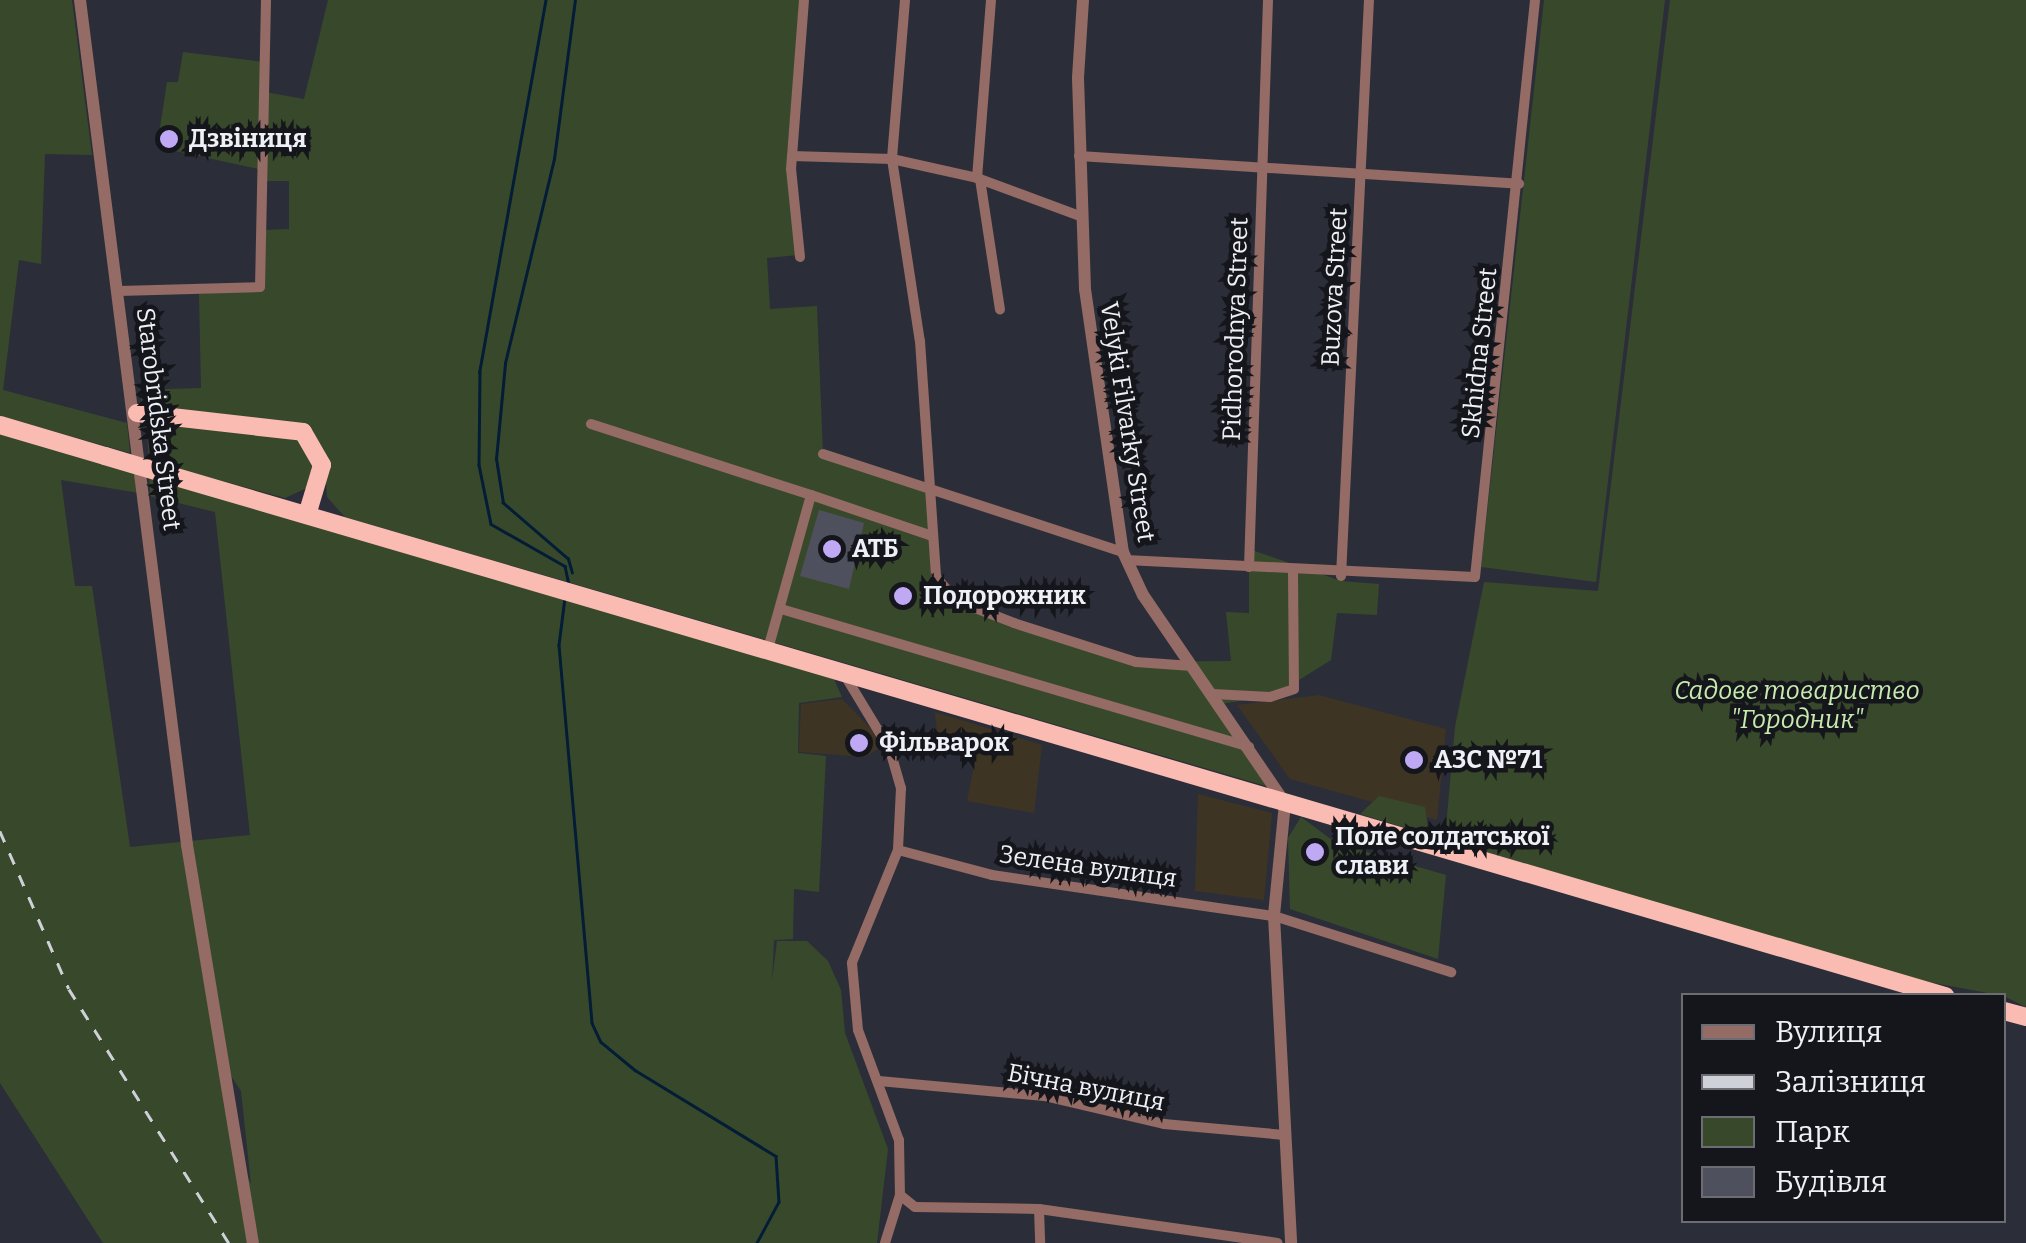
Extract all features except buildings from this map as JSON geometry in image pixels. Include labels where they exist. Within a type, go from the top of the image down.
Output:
[{"type":"highway","points":[[138,414],[303,432],[322,465],[307,516]]},
{"type":"highway","points":[[0,425],[1935,993]]},
{"type":"street","name":"Starobridska Street","points":[[80,0],[138,414],[187,845],[252,1243]]},
{"type":"street","points":[[119,291],[260,287],[266,0]]},
{"type":"street","points":[[800,257],[792,156],[804,0]]},
{"type":"street","points":[[905,0],[892,158],[935,493],[932,536],[936,577],[958,600],[1136,662],[1192,666]]},
{"type":"street","points":[[991,0],[979,178],[1000,310]]},
{"type":"street","name":"Velyki Filvarky Street","points":[[1084,0],[1080,216],[1124,556],[1192,666],[1285,802]]},
{"type":"street","name":"Pidhorodnya Street","points":[[1249,567],[1268,0]]},
{"type":"street","name":"Buzova Street","points":[[1341,576],[1369,0]]},
{"type":"street","name":"Skhidna Street","points":[[1341,576],[1475,577],[1519,184],[1535,0]]},
{"type":"street","points":[[792,156],[892,158],[979,178],[1080,216]]},
{"type":"street","points":[[1080,156],[1519,184]]},
{"type":"street","points":[[591,424],[932,536]]},
{"type":"street","points":[[822,454],[1124,556],[1341,576]]},
{"type":"street","points":[[767,653],[811,495]]},
{"type":"street","points":[[1213,694],[1270,697],[1294,690],[1293,572]]},
{"type":"street","points":[[781,609],[1250,747]]},
{"type":"street","points":[[844,673],[898,770],[898,850],[852,963],[858,1030],[899,1140],[900,1195],[885,1243]]},
{"type":"street","points":[[1285,802],[1274,916],[1290,1243]]},
{"type":"street","name":"Зелена вулиця","points":[[898,850],[992,875],[1274,916],[1451,972]]},
{"type":"street","name":"Бічна вулиця","points":[[879,1081],[1044,1096],[1164,1124],[1284,1135]]},
{"type":"street","points":[[900,1195],[915,1207],[1039,1209],[1278,1243]]},
{"type":"street","points":[[1039,1209],[1040,1243]]},
{"type":"shaded area","points":[[1319,695],[1446,729],[1437,820],[1290,779],[1237,705]]},
{"type":"shaded area","points":[[842,699],[886,744],[865,757],[799,752],[801,704]]},
{"type":"shaded area","points":[[935,712],[1042,745],[1034,813],[967,801],[977,749],[938,739]]},
{"type":"shaded area","points":[[1198,794],[1272,813],[1264,900],[1195,891]]},
{"type":"green space","points":[[0,0],[72,0],[92,155],[45,154],[41,264],[19,260],[3,390],[127,423],[130,453],[0,416]]},
{"type":"green space","points":[[328,0],[800,0],[787,155],[798,255],[767,258],[770,309],[817,306],[823,454],[935,493],[933,564],[957,601],[1136,662],[1231,661],[1226,612],[1249,613],[1249,549],[1341,581],[1379,584],[1377,615],[1337,613],[1331,660],[1275,695],[1221,704],[1280,790],[345,517],[327,497],[324,450],[298,424],[142,406],[139,390],[201,388],[199,294],[260,287],[264,230],[289,229],[289,181],[264,181],[263,170],[157,147],[167,82],[178,82],[183,52],[264,62],[265,92],[304,99]]},
{"type":"green space","points":[[1544,0],[1665,0],[1596,582],[1481,567]]},
{"type":"green space","name":"Садове товариство \"Городник\"","points":[[1670,0],[2026,0],[2026,1007],[2006,997],[2006,993],[1891,975],[1459,844],[1446,827],[1455,727],[1484,582],[1598,591]]},
{"type":"green space","points":[[158,421],[299,437],[315,459],[309,487],[285,498],[149,461],[147,433]]},
{"type":"green space","points":[[0,430],[136,472],[139,493],[61,480],[75,586],[92,586],[130,847],[250,835],[215,512],[150,496],[149,474],[834,679],[842,697],[799,703],[798,753],[826,756],[819,892],[794,889],[793,939],[774,940],[772,981],[777,941],[807,941],[828,961],[841,990],[845,1033],[888,1149],[877,1243],[103,1243],[0,1083]],"holes":[[[221,1061],[241,1091],[251,1184],[231,1141]]]},
{"type":"green space","points":[[1379,796],[1425,807],[1429,835],[1360,814]]},
{"type":"green space","points":[[1301,817],[1336,843],[1446,875],[1438,959],[1290,909],[1288,838]]},
{"type":"waterway","points":[[546,0],[480,372],[479,465],[491,524],[565,566],[569,585]]},
{"type":"waterway","points":[[572,573],[568,559],[503,503],[496,459],[505,363],[554,159],[575,0]]},
{"type":"waterway","points":[[565,598],[559,645],[592,1023],[601,1042],[635,1070],[776,1156],[779,1202],[757,1243]]},
{"type":"railway","points":[[0,831],[69,989],[229,1243]]},
{"type":"place","name":"Дзвіниця","points":[[169,139]]},
{"type":"place","name":"АТБ","points":[[832,549]]},
{"type":"place","name":"Подорожник","points":[[903,596]]},
{"type":"place","name":"Фільварок","points":[[859,743]]},
{"type":"place","name":"АЗС №71","points":[[1414,760]]},
{"type":"place","name":"Поле солдатської слави","points":[[1315,852]]}]
